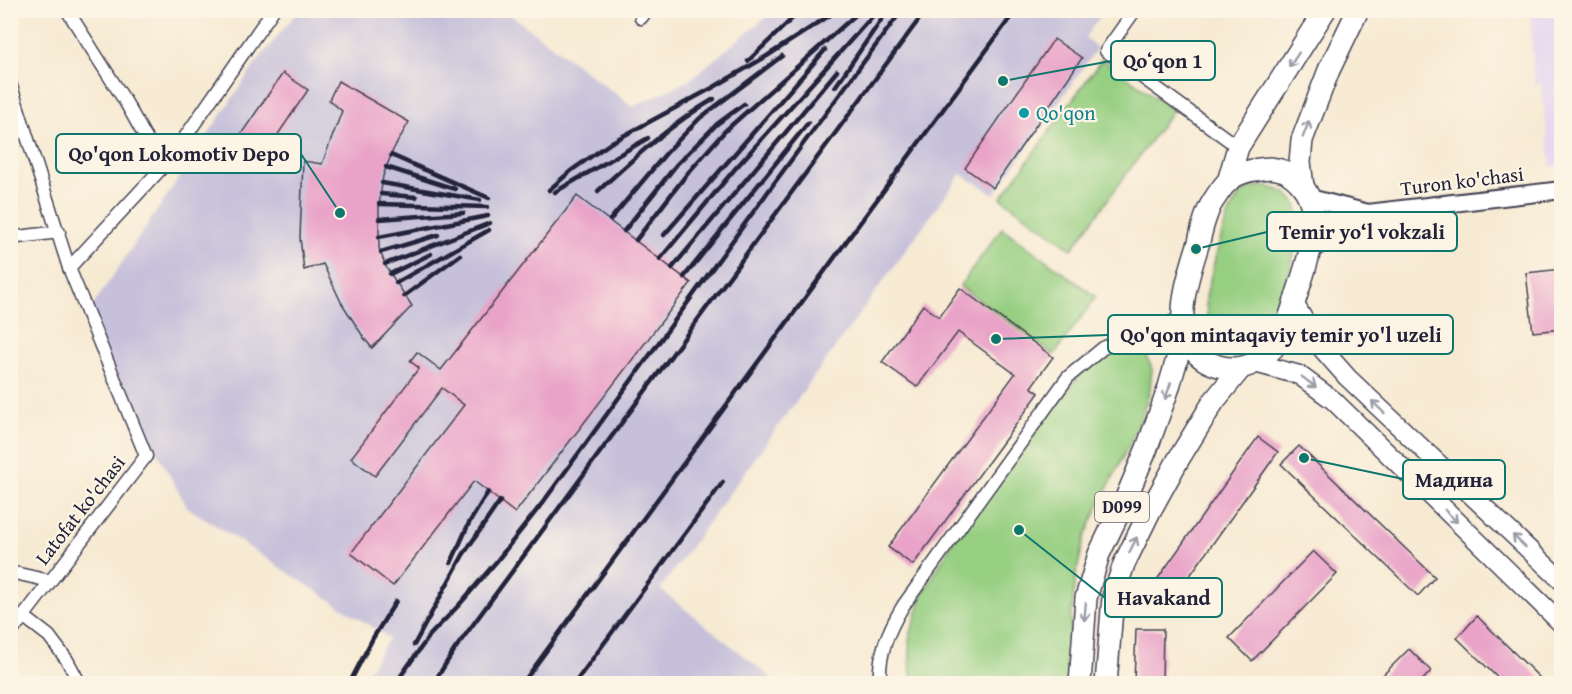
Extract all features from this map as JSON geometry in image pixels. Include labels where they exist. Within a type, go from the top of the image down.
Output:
[{"type":"highway","name":"D099","points":[[1080,684],[1086,598],[1100,554],[1126,498],[1168,390],[1184,327],[1185,292],[1208,209],[1228,182],[1238,147],[1325,10]]},
{"type":"highway","name":"D099","points":[[1106,684],[1113,597],[1124,564],[1150,511],[1214,401],[1248,365],[1267,354],[1281,338],[1310,251],[1313,231],[1314,215],[1300,162],[1302,140],[1329,70],[1358,10]]},
{"type":"highway","name":"D099","points":[[1228,182],[1242,173],[1271,168],[1288,172],[1307,193]]},
{"type":"highway","points":[[1184,327],[1193,350],[1207,362],[1224,368],[1248,365]]},
{"type":"main road","name":"Turon ko'chasi","points":[[1307,193],[1368,213],[1562,190]]},
{"type":"main road","name":"Turon ko'chasi","points":[[1310,251],[1368,213]]},
{"type":"main road","points":[[1297,294],[1318,344],[1347,377],[1562,581]]},
{"type":"main road","points":[[1248,365],[1299,375],[1333,400],[1562,624]]},
{"type":"street","points":[[68,10],[125,101],[162,166]]},
{"type":"street","points":[[69,268],[170,159],[273,10]]},
{"type":"street","points":[[1135,10],[1106,51],[1238,147]]},
{"type":"street","points":[[10,83],[69,268]]},
{"type":"street","points":[[10,238],[59,232]]},
{"type":"street","name":"Latofat ko'chasi","points":[[10,634],[146,456],[69,268]]},
{"type":"street","points":[[880,684],[882,654],[889,630],[903,606],[1068,377],[1103,348],[1125,338],[1184,327]]},
{"type":"street","points":[[10,572],[50,581]]},
{"type":"street","points":[[23,616],[49,636],[67,660],[80,684]]},
{"type":"shaded area","points":[[298,11],[506,11],[633,107],[689,80],[774,11],[1104,11],[1085,37],[1097,48],[994,194],[961,174],[660,589],[778,683],[361,683],[389,638],[187,507],[84,319],[256,63]]},
{"type":"shaded area","points":[[1530,11],[1561,11],[1561,165],[1551,167],[1541,84],[1534,85]]},
{"type":"green space","points":[[1102,59],[1173,110],[1072,249],[1001,198]]},
{"type":"green space","points":[[1258,186],[1286,193],[1295,202],[1300,219],[1299,235],[1278,316],[1263,334],[1243,343],[1228,340],[1214,330],[1207,315],[1206,297],[1220,240],[1231,209],[1245,191]]},
{"type":"green space","points":[[1002,228],[1096,297],[1054,355],[960,286]]},
{"type":"green space","points":[[1130,342],[1144,349],[1152,369],[1150,389],[1140,422],[1084,539],[1076,575],[1068,646],[1068,683],[918,683],[911,675],[909,639],[922,596],[953,541],[1083,370],[1112,346]]},
{"type":"building","name":"Qo'qon","points":[[1054,39],[1082,58],[993,188],[965,168]]},
{"type":"building","points":[[283,73],[308,90],[262,158],[237,140]]},
{"type":"building","points":[[338,81],[409,122],[393,150],[383,176],[379,206],[379,248],[386,267],[412,306],[372,348],[341,302],[323,264],[304,270],[300,238],[303,161],[322,164],[342,111],[329,100]]},
{"type":"building","points":[[577,196],[691,283],[515,513],[474,481],[393,586],[351,553],[464,405],[442,388],[375,476],[351,458],[419,368],[410,361],[417,352],[441,370]]},
{"type":"building","points":[[1562,269],[1562,329],[1533,332],[1526,273]]},
{"type":"building","points":[[960,288],[1053,357],[1031,387],[1039,393],[913,565],[888,547],[1015,374],[958,332],[917,387],[882,362],[923,305],[939,317]]},
{"type":"building","points":[[1258,437],[1278,452],[1169,605],[1149,591]]},
{"type":"building","points":[[1299,446],[1435,577],[1418,596],[1281,464]]},
{"type":"building","points":[[1313,551],[1337,574],[1252,661],[1229,638]]},
{"type":"building","points":[[1477,616],[1546,684],[1504,684],[1457,638]]},
{"type":"building","points":[[1136,629],[1163,629],[1162,684],[1134,684]]},
{"type":"building","points":[[1409,649],[1431,671],[1419,684],[1374,684]]},
{"type":"railway","points":[[748,61],[801,10]]},
{"type":"railway","points":[[549,190],[572,170],[612,142],[714,87],[838,10]]},
{"type":"railway","points":[[636,240],[687,174],[725,131],[861,10]]},
{"type":"railway","points":[[660,259],[734,170],[878,10]]},
{"type":"railway","points":[[835,87],[888,10]]},
{"type":"railway","points":[[395,684],[430,635],[496,562],[544,501],[902,10]]},
{"type":"railway","points":[[433,684],[455,649],[926,10]]},
{"type":"railway","points":[[522,684],[1016,10]]},
{"type":"railway","points":[[664,235],[825,50]]},
{"type":"railway","points":[[610,220],[668,151],[700,118],[782,56]]},
{"type":"railway","points":[[672,268],[837,71]]},
{"type":"railway","points":[[598,191],[668,130],[714,99]]},
{"type":"railway","points":[[624,231],[677,164],[717,124],[744,104]]},
{"type":"railway","points":[[684,277],[808,123]]},
{"type":"railway","points":[[555,192],[648,138]]},
{"type":"railway","points":[[391,155],[489,198]]},
{"type":"railway","points":[[386,167],[455,189]]},
{"type":"railway","points":[[382,183],[480,200]]},
{"type":"railway","points":[[381,194],[416,197]]},
{"type":"railway","points":[[379,204],[487,207]]},
{"type":"railway","points":[[379,219],[463,213]]},
{"type":"railway","points":[[379,237],[488,216]]},
{"type":"railway","points":[[385,264],[490,223]]},
{"type":"railway","points":[[396,283],[489,230]]},
{"type":"railway","points":[[381,252],[438,235]]},
{"type":"railway","points":[[390,274],[431,254]]},
{"type":"railway","points":[[404,296],[460,255]]},
{"type":"railway","points":[[574,684],[723,482]]},
{"type":"railway","points":[[451,563],[469,523],[488,492]]},
{"type":"railway","points":[[414,645],[463,555],[500,501]]},
{"type":"railway","points":[[349,684],[396,601]]},
{"type":"place","name":"Qoʻqon 1","points":[[1003,81]]},
{"type":"place","name":"Qo'qon","points":[[1024,113]]},
{"type":"place","name":"Qo'qon Lokomotiv Depo","points":[[340,213]]},
{"type":"place","name":"Temir yo‘l vokzali","points":[[1196,249]]},
{"type":"place","name":"Qo'qon mintaqaviy temir yo'l uzeli","points":[[996,339]]},
{"type":"place","name":"Мадина","points":[[1304,458]]},
{"type":"place","name":"Havakand","points":[[1019,530]]}]
